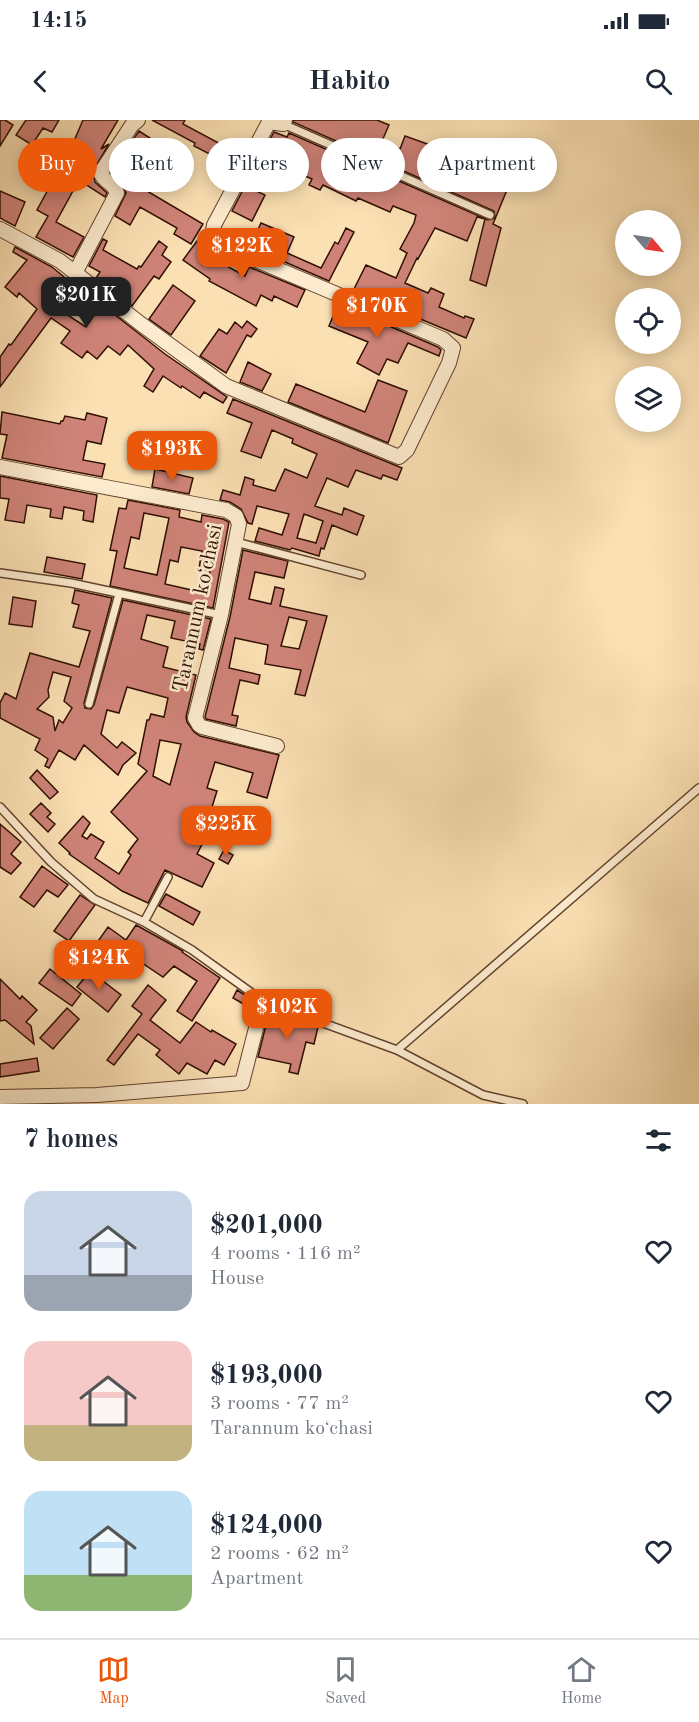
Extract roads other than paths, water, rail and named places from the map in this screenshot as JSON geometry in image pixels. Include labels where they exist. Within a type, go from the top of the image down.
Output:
[{"type":"street","points":[[75,273],[116,198],[115,187],[101,174],[103,169],[132,125],[138,120]]},
{"type":"street","points":[[0,229],[60,261],[226,386],[399,457],[407,450],[449,363],[453,348],[443,339],[223,246],[212,236],[214,225],[269,122],[284,122]]},
{"type":"street","name":"Tarannum koʻchasi","points":[[0,467],[226,510],[238,520],[236,542],[221,615],[195,718],[196,722],[202,726],[277,746]]},
{"type":"street","points":[[0,1097],[90,1100],[242,1083],[263,1001]]},
{"type":"lane","points":[[284,122],[490,215]]},
{"type":"lane","points":[[236,542],[361,574]]},
{"type":"lane","points":[[0,573],[71,583],[221,615]]},
{"type":"lane","points":[[89,704],[119,594]]},
{"type":"lane","points":[[397,1050],[699,788]]},
{"type":"lane","points":[[0,807],[51,862],[94,898],[144,922],[192,950],[263,1001],[397,1050],[483,1095],[523,1104]]},
{"type":"lane","points":[[144,922],[168,877]]}]
